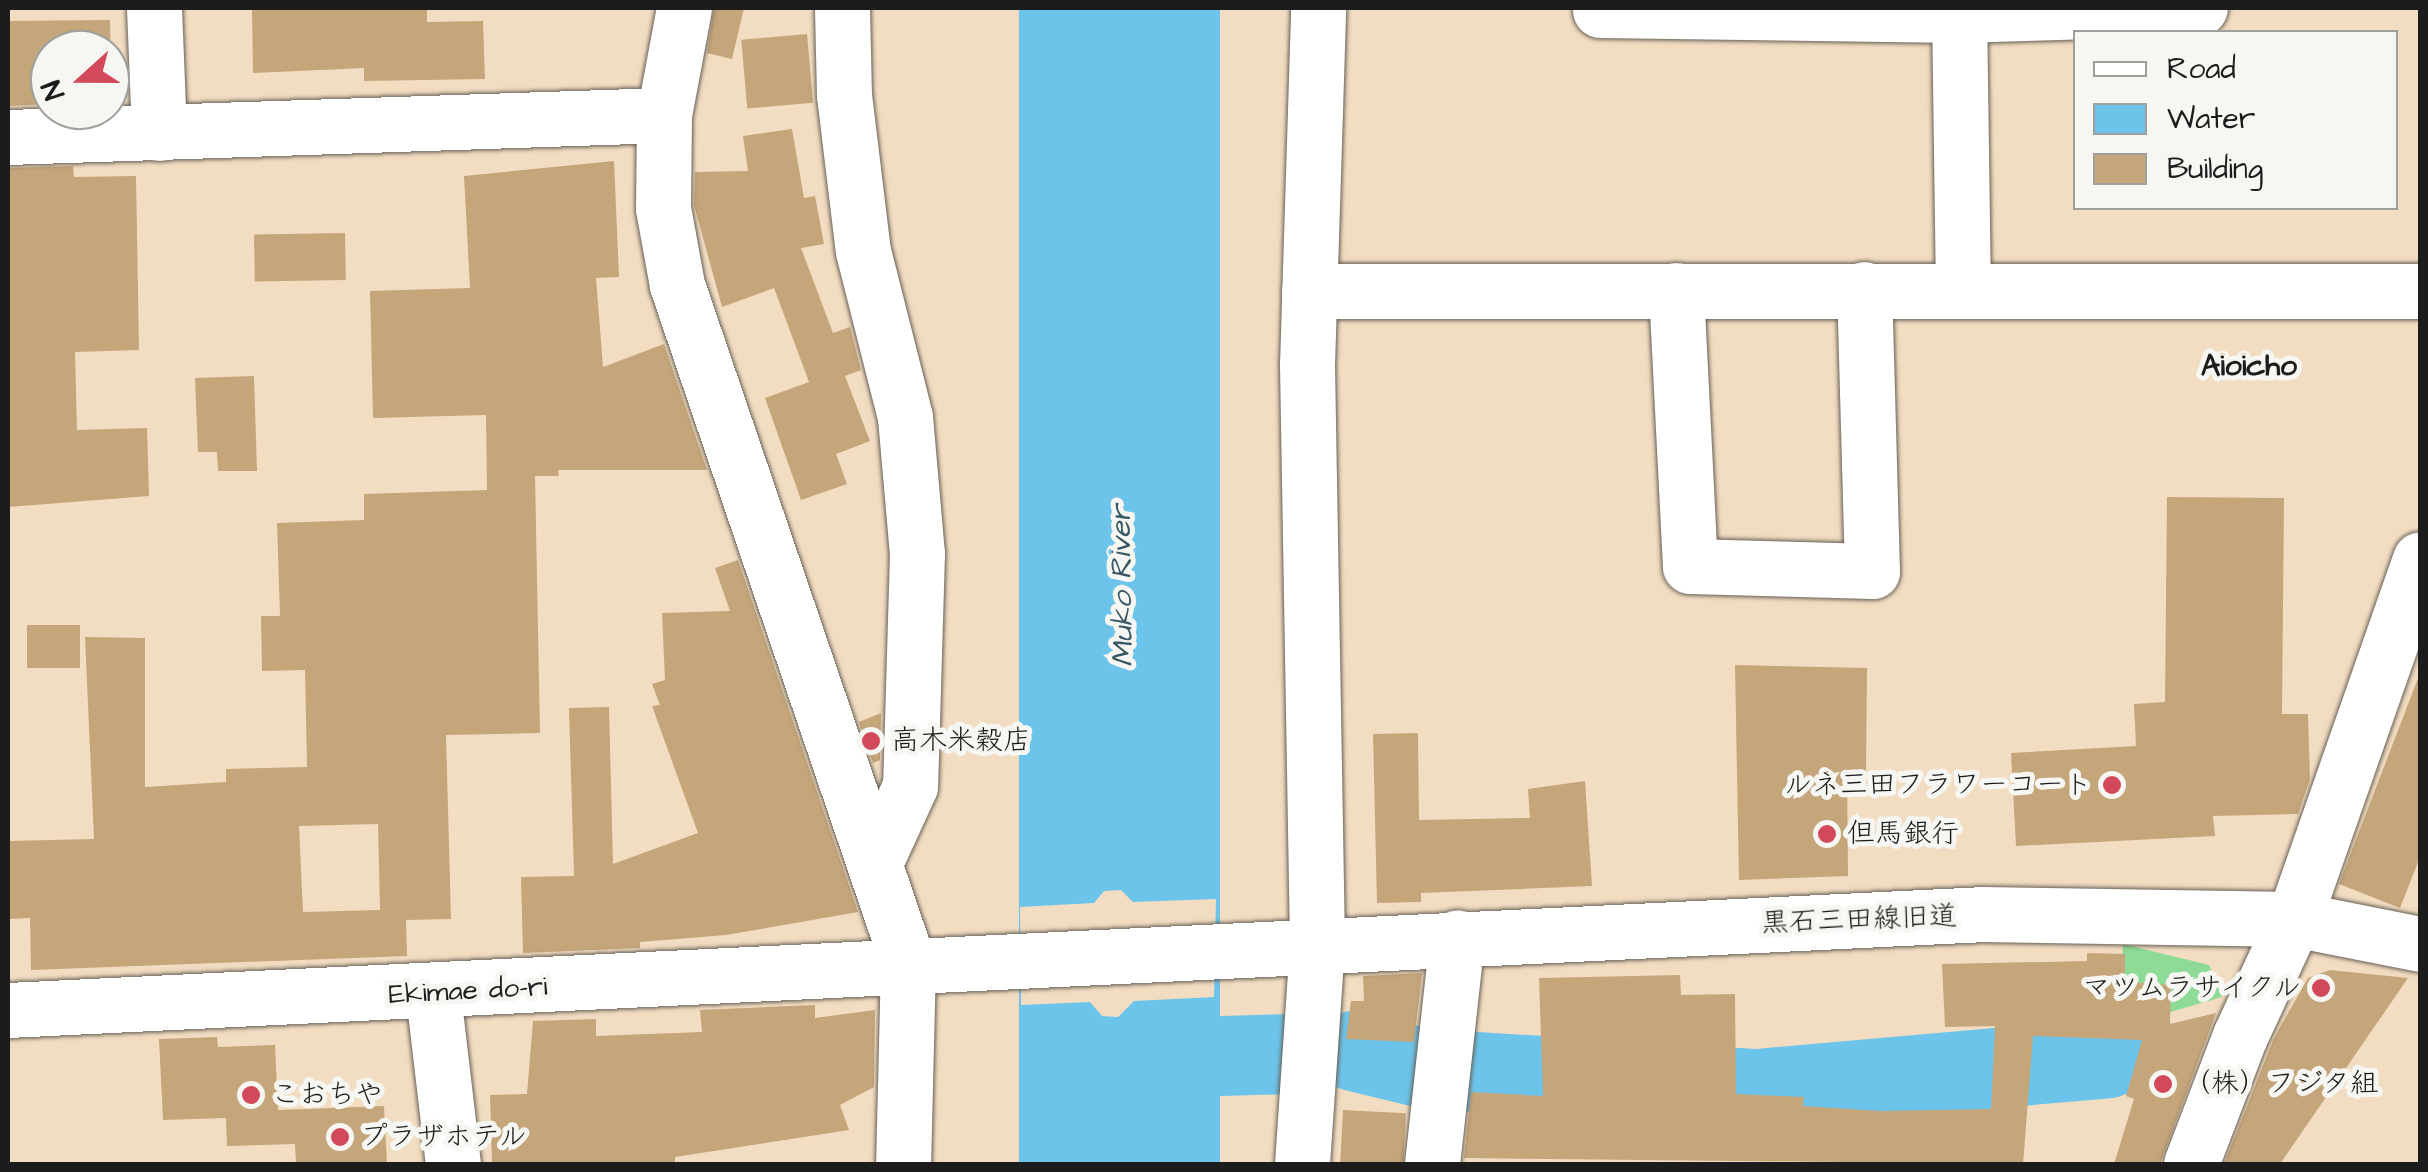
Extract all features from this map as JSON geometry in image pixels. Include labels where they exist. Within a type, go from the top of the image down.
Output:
[{"type":"street","points":[[154,8],[160,133]]},
{"type":"street","points":[[646,8],[664,115]]},
{"type":"street","points":[[684,8],[664,115],[663,208],[677,284],[918,963],[902,1164]]},
{"type":"street","points":[[842,8],[844,95],[863,251],[906,417],[917,553],[910,786],[878,858]]},
{"type":"street","points":[[1302,1164],[1309,291],[1318,8]]},
{"type":"street","points":[[1600,10],[2200,8]]},
{"type":"street","points":[[1959,11],[1963,288]]},
{"type":"street","points":[[8,137],[664,115]]},
{"type":"street","points":[[1676,290],[1690,566],[1872,570],[1864,289]]},
{"type":"street","points":[[1309,291],[2420,291]]},
{"type":"street","points":[[2192,1164],[2240,1036],[2294,919],[2420,559]]},
{"type":"street","name":"黒石三田線旧道","points":[[1306,943],[1982,914],[2294,919],[2420,944]]},
{"type":"street","points":[[1432,1164],[1457,937]]},
{"type":"street","name":"Ekimae do-ri","points":[[8,1010],[433,994],[1306,943]]},
{"type":"street","points":[[433,994],[453,1164]]},
{"type":"green space","points":[[2123,944],[2209,965],[2222,997],[2119,1027]]},
{"type":"water","name":"Muko River","points":[[1019,8],[1220,8],[1220,1164],[1019,1164]]},
{"type":"pier","points":[[1121,890],[1133,902],[1216,899],[1214,997],[1134,1001],[1118,1017],[1102,1016],[1090,1002],[1021,1005],[1020,907],[1094,903],[1104,891]]},
{"type":"building","points":[[252,8],[427,8],[427,22],[483,21],[485,79],[364,81],[364,68],[253,73]]},
{"type":"building","points":[[714,8],[744,8],[732,59],[707,53]]},
{"type":"building","points":[[110,20],[110,30],[30,30],[30,105],[8,106],[8,21]]},
{"type":"building","points":[[807,34],[813,103],[747,108],[741,40]]},
{"type":"building","points":[[792,129],[804,198],[815,196],[824,244],[801,248],[833,333],[850,327],[861,370],[845,376],[870,441],[836,454],[847,484],[801,500],[765,398],[809,382],[774,288],[722,307],[694,205],[695,172],[748,171],[743,136]]},
{"type":"building","points":[[614,161],[619,277],[596,278],[603,367],[664,344],[707,470],[558,470],[559,476],[535,476],[540,733],[446,735],[451,919],[406,920],[407,956],[31,970],[30,918],[8,919],[8,841],[94,839],[85,637],[145,638],[145,787],[226,782],[226,769],[307,767],[305,670],[262,671],[261,616],[280,616],[277,523],[364,520],[364,494],[487,490],[486,415],[373,418],[370,291],[470,288],[464,176]],"holes":[[[378,824],[380,910],[303,912],[299,826]]]},
{"type":"building","points":[[73,166],[74,177],[136,176],[139,350],[75,352],[77,430],[147,428],[149,496],[8,507],[8,168]]},
{"type":"building","points":[[345,233],[346,280],[255,282],[254,235]]},
{"type":"building","points":[[254,376],[257,471],[218,471],[217,452],[198,452],[195,378]]},
{"type":"building","points":[[2167,497],[2284,498],[2282,714],[2308,714],[2310,779],[2298,814],[2213,816],[2215,836],[2016,846],[2011,753],[2136,746],[2134,704],[2165,702]]},
{"type":"building","points":[[738,560],[858,912],[726,935],[640,942],[640,948],[523,953],[521,877],[574,876],[569,708],[609,707],[613,864],[698,833],[652,706],[660,705],[652,684],[665,680],[662,613],[730,611],[715,568]]},
{"type":"building","points":[[27,625],[80,625],[80,668],[27,668]]},
{"type":"building","points":[[1735,665],[1867,668],[1866,772],[1847,771],[1848,876],[1739,880]]},
{"type":"building","points":[[2420,673],[2420,857],[2400,908],[2339,884]]},
{"type":"building","points":[[881,713],[880,760],[873,763],[859,722]]},
{"type":"building","points":[[1418,733],[1419,820],[1530,818],[1528,789],[1585,781],[1592,886],[1421,893],[1421,902],[1377,903],[1373,734]]},
{"type":"building","points":[[2087,953],[2125,954],[2125,982],[2171,985],[2170,1024],[2216,1013],[2160,1164],[2114,1164],[2134,1099],[2126,1096],[2142,1040],[2033,1036],[2023,1164],[1464,1158],[1471,1092],[1543,1096],[1539,978],[1680,975],[1681,995],[1735,994],[1736,1094],[1804,1097],[1803,1106],[1880,1111],[1991,1109],[1995,1026],[1945,1027],[1942,964],[2087,961]]},
{"type":"building","points":[[2330,970],[2408,978],[2280,1164],[2224,1164],[2274,1038],[2308,978]]},
{"type":"building","points":[[1422,973],[1414,1042],[1346,1039],[1351,1001],[1364,1001],[1363,976]]},
{"type":"building","points":[[815,1005],[815,1018],[875,1010],[874,1087],[840,1105],[849,1130],[675,1157],[675,1164],[492,1164],[490,1095],[527,1094],[533,1021],[596,1019],[596,1036],[702,1032],[700,1010]]},
{"type":"building","points":[[217,1037],[218,1047],[275,1045],[278,1110],[384,1106],[387,1164],[296,1164],[295,1144],[227,1146],[226,1118],[163,1120],[159,1039]]},
{"type":"building","points":[[1343,1110],[1406,1113],[1403,1164],[1340,1164]]},
{"type":"waterway","points":[[1353,1051],[1427,1069],[1757,1089],[2108,1058],[2138,1046]]},
{"type":"waterway","points":[[1123,1059],[1287,1054]]},
{"type":"place","name":"高木米穀店","points":[[871,741]]},
{"type":"place","name":"ルネ三田フラワーコート","points":[[2112,785]]},
{"type":"place","name":"但馬銀行","points":[[1827,834]]},
{"type":"place","name":"マツムラサイクル","points":[[2321,988]]},
{"type":"place","name":"（株）フジタ組","points":[[2163,1084]]},
{"type":"place","name":"こおちや","points":[[251,1095]]},
{"type":"place","name":"プラザホテル","points":[[340,1137]]},
{"type":"district","name":"Aioicho","points":[[2249,366]]}]
